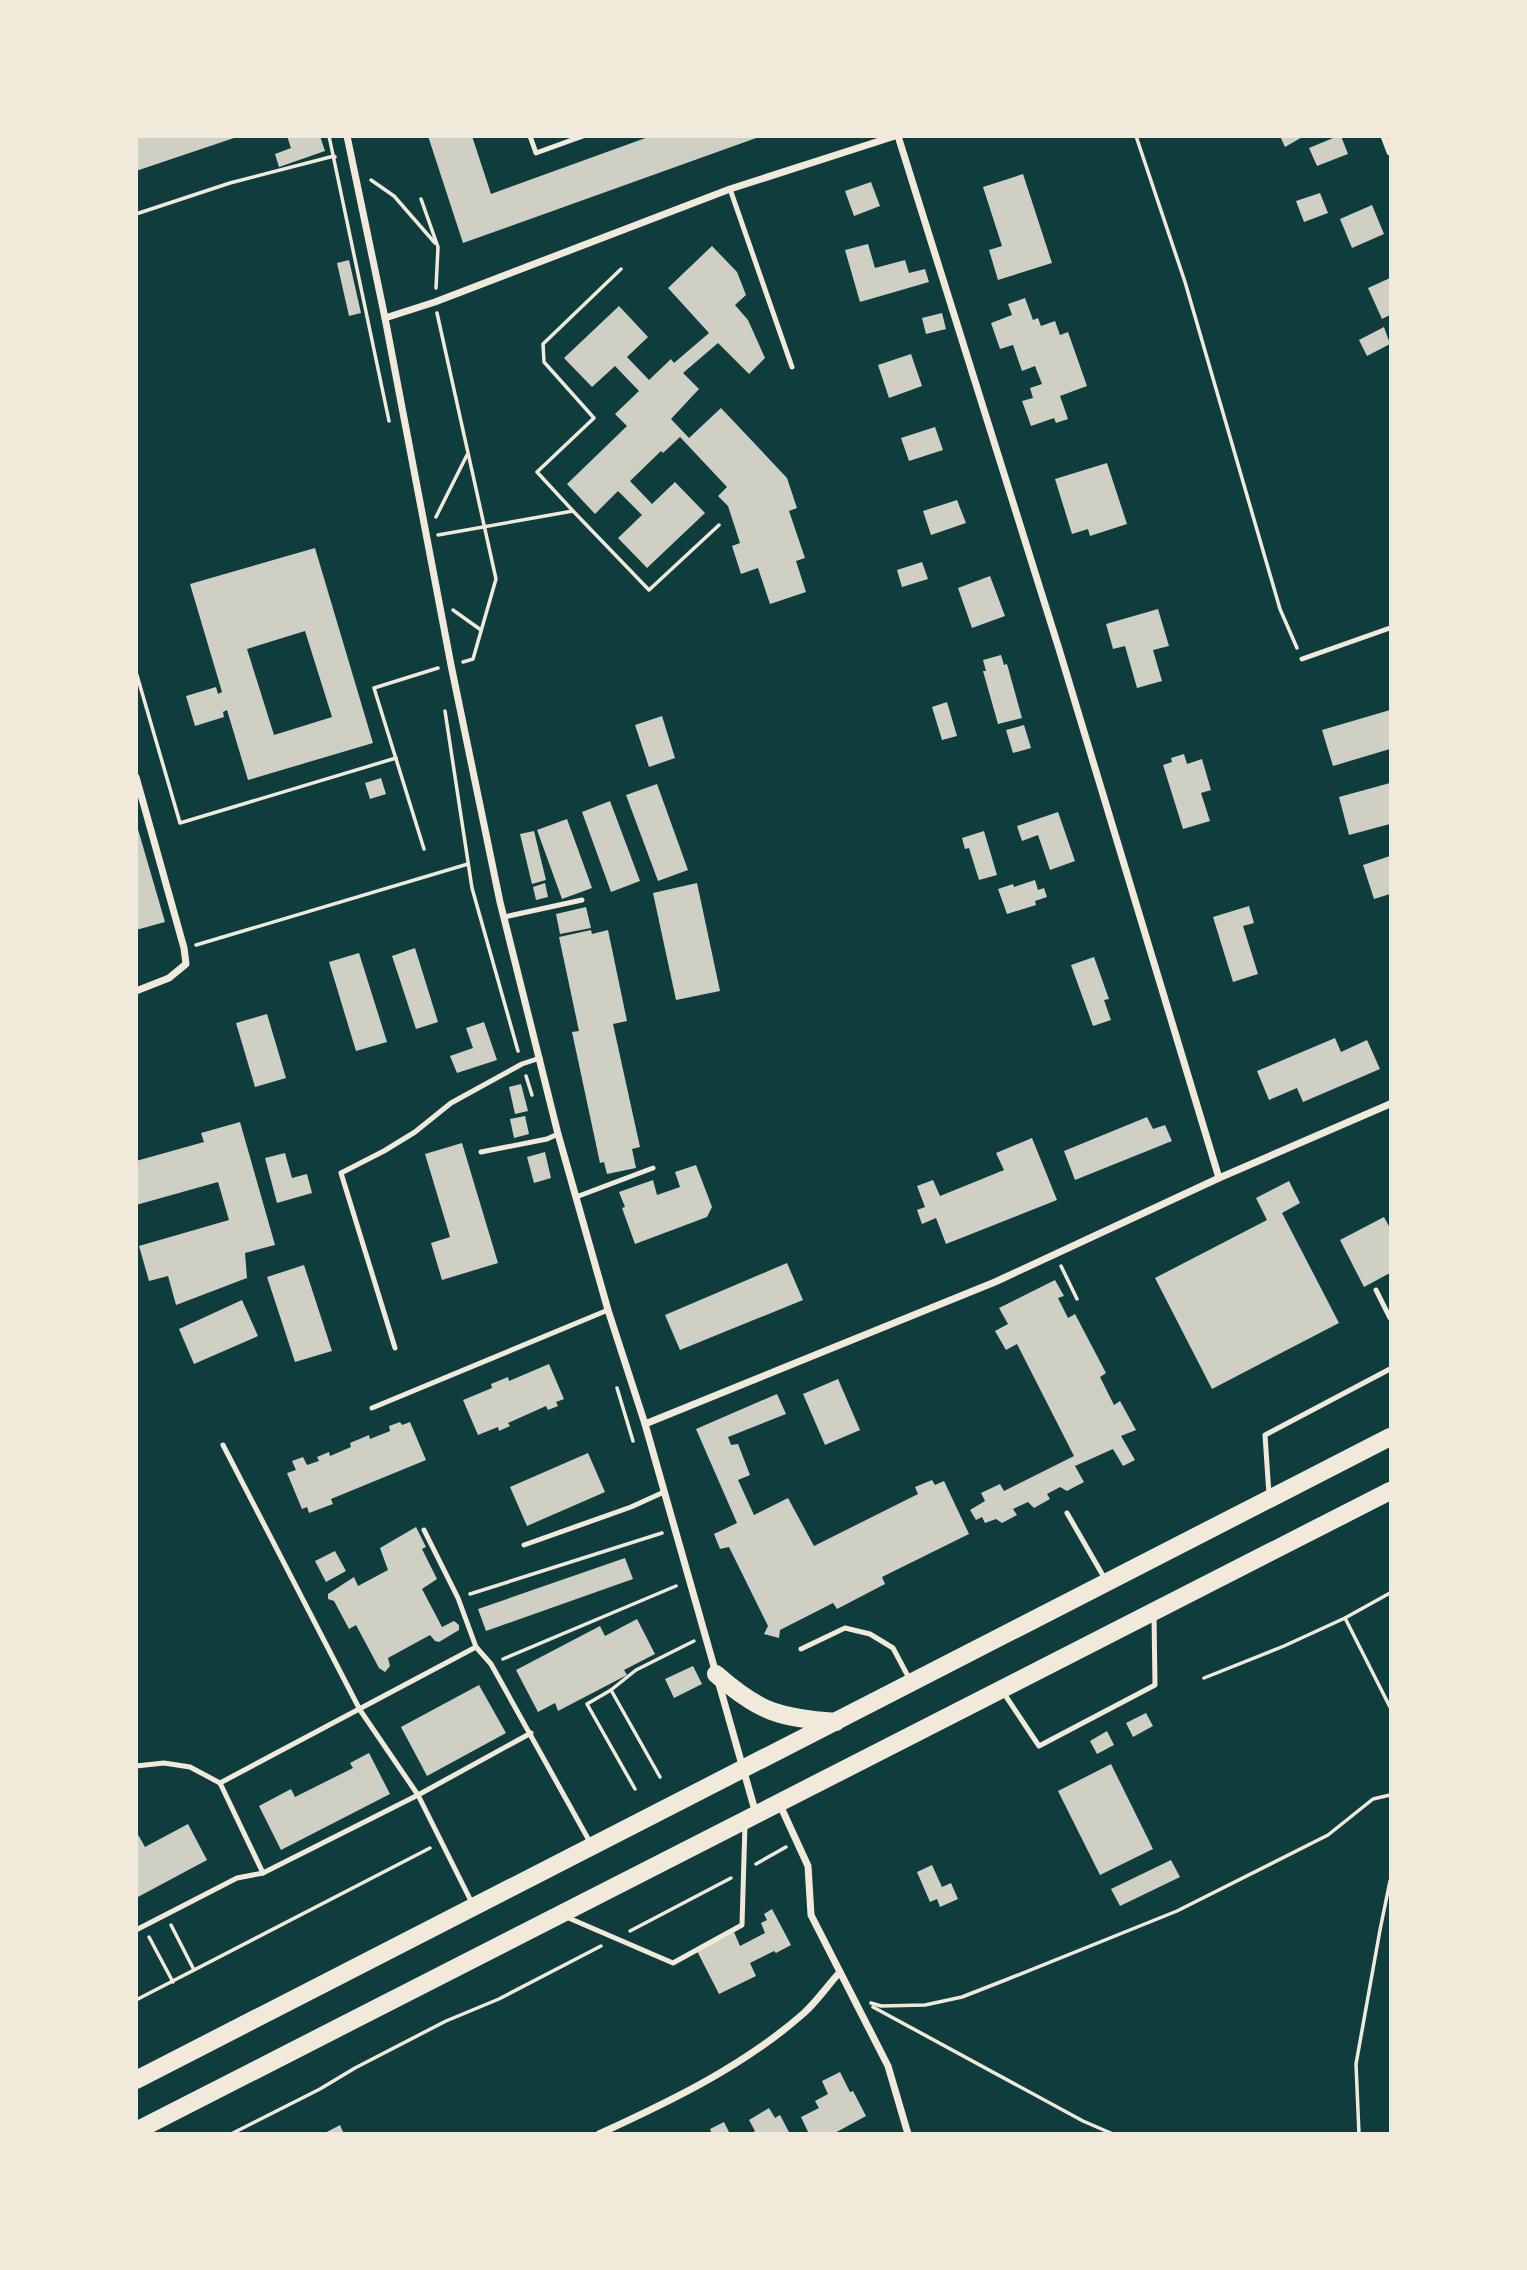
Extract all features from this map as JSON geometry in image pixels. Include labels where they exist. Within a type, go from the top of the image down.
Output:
[{"type":"main road","points":[[136,2080],[1391,1437]]},
{"type":"main road","points":[[136,2131],[1391,1490]]},
{"type":"main road","points":[[716,1674],[740,1695],[765,1710],[800,1719],[836,1722]]},
{"type":"street","points":[[347,136],[385,318],[451,665],[504,917],[558,1134],[608,1310],[645,1424],[744,1770],[751,1818]]},
{"type":"street","points":[[385,318],[435,302],[730,189],[895,136]]},
{"type":"street","points":[[898,136],[1059,649],[1219,1178],[959,337],[898,136]]},
{"type":"street","points":[[1384,136],[1391,152]]},
{"type":"street","points":[[136,777],[184,948],[186,964],[169,978],[136,991]]},
{"type":"street","points":[[645,1424],[995,1282],[1219,1178],[1391,1104]]},
{"type":"street","points":[[779,1803],[808,1866],[811,1915],[888,2066],[908,2133]]},
{"type":"street","points":[[599,2133],[670,2102],[763,2046],[806,2011],[840,1972]]},
{"type":"lane","points":[[530,136],[536,153],[583,136]]},
{"type":"lane","points":[[730,189],[792,367]]},
{"type":"lane","points":[[1302,659],[1391,628]]},
{"type":"lane","points":[[504,917],[582,900]]},
{"type":"lane","points":[[395,1348],[341,1173],[415,1132],[451,1103],[522,1064],[540,1058]]},
{"type":"lane","points":[[481,1152],[547,1139],[558,1134]]},
{"type":"lane","points":[[576,1197],[653,1168]]},
{"type":"lane","points":[[1376,1290],[1391,1318]]},
{"type":"lane","points":[[372,1408],[608,1310]]},
{"type":"lane","points":[[1269,1498],[1265,1435],[1391,1369]]},
{"type":"lane","points":[[223,1445],[360,1710],[418,1795],[474,1906]]},
{"type":"lane","points":[[524,1545],[631,1507],[664,1492]]},
{"type":"lane","points":[[1067,1513],[1107,1582]]},
{"type":"lane","points":[[424,1530],[458,1598],[476,1647],[491,1664],[593,1846]]},
{"type":"lane","points":[[1001,1690],[1039,1746],[1155,1685],[1154,1611]]},
{"type":"lane","points":[[801,1649],[845,1628],[870,1634],[893,1648],[911,1683]]},
{"type":"lane","points":[[220,1783],[476,1647]]},
{"type":"lane","points":[[136,1930],[237,1878],[262,1873],[418,1795],[531,1733]]},
{"type":"lane","points":[[136,1766],[164,1763],[190,1767],[220,1783],[262,1873]]},
{"type":"lane","points":[[561,1915],[673,1962],[742,1925],[743,1872],[751,1818]]},
{"type":"path","points":[[1136,136],[1185,282],[1280,609],[1302,659]]},
{"type":"path","points":[[136,214],[230,184],[334,156],[394,196],[438,247]]},
{"type":"path","points":[[421,200],[438,247],[435,302],[496,579],[473,659],[374,688],[424,849]]},
{"type":"path","points":[[621,269],[543,344],[544,362],[594,418],[537,472],[649,590],[719,525]]},
{"type":"path","points":[[426,538],[468,453]]},
{"type":"path","points":[[426,538],[573,511]]},
{"type":"path","points":[[438,598],[481,631]]},
{"type":"path","points":[[136,672],[180,823],[396,758]]},
{"type":"path","points":[[184,948],[468,864]]},
{"type":"path","points":[[1056,1254],[1077,1298]]},
{"type":"path","points":[[458,1598],[664,1532]]},
{"type":"path","points":[[491,1664],[681,1584]]},
{"type":"path","points":[[1204,1678],[1345,1619],[1391,1592]]},
{"type":"path","points":[[1345,1619],[1391,1707]]},
{"type":"path","points":[[635,1789],[587,1703],[611,1690],[636,1670],[696,1640]]},
{"type":"path","points":[[611,1690],[660,1777]]},
{"type":"path","points":[[853,1996],[881,2006],[926,2005],[962,1997],[1177,1911],[1328,1835],[1373,1799],[1391,1795]]},
{"type":"path","points":[[231,2133],[435,2027],[499,1999],[797,1841]]},
{"type":"path","points":[[136,2000],[440,1843]]},
{"type":"path","points":[[1359,2133],[1356,2064],[1391,1881]]},
{"type":"path","points":[[166,1914],[194,1970]]},
{"type":"path","points":[[144,1926],[173,1982]]},
{"type":"path","points":[[853,1996],[1083,2121],[1113,2133]]},
{"type":"building","points":[[136,136],[237,136],[237,137],[136,171]]},
{"type":"building","points":[[287,136],[320,136],[325,151],[279,167],[275,154],[291,148]]},
{"type":"building","points":[[428,136],[472,136],[491,194],[651,136],[759,137],[463,243]]},
{"type":"building","points":[[1280,136],[1304,136],[1285,147]]},
{"type":"building","points":[[1341,136],[1348,154],[1317,166],[1309,148]]},
{"type":"building","points":[[1023,174],[1052,263],[998,280],[989,250],[1002,246],[983,187]]},
{"type":"building","points":[[871,182],[880,206],[854,216],[845,191]]},
{"type":"building","points":[[1320,193],[1328,213],[1304,222],[1296,201]]},
{"type":"building","points":[[1372,205],[1384,234],[1352,248],[1340,219]]},
{"type":"building","points":[[868,244],[875,268],[905,260],[909,273],[925,269],[929,282],[860,302],[845,250]]},
{"type":"building","points":[[712,246],[737,272],[746,295],[735,305],[748,320],[765,358],[749,374],[718,343],[683,373],[699,389],[671,419],[689,438],[721,408],[787,478],[797,508],[789,511],[805,558],[796,561],[806,592],[770,604],[758,568],[741,574],[732,546],[740,543],[728,506],[718,496],[727,487],[680,437],[630,481],[652,504],[675,482],[705,513],[647,568],[618,538],[642,515],[618,491],[595,514],[567,484],[627,426],[615,414],[639,391],[615,366],[592,387],[564,358],[619,306],[648,337],[627,357],[649,380],[671,359],[674,363],[709,333],[668,288]]},
{"type":"building","points":[[349,260],[361,313],[349,316],[337,263]]},
{"type":"building","points":[[1390,278],[1390,315],[1382,319],[1368,288]]},
{"type":"building","points":[[1025,298],[1033,320],[1038,318],[1041,326],[1055,321],[1060,335],[1068,332],[1087,386],[1060,396],[1068,419],[1056,423],[1054,418],[1031,426],[1022,401],[1033,398],[1030,388],[1042,384],[1035,366],[1022,371],[1013,345],[1000,349],[991,323],[1012,315],[1008,304]]},
{"type":"building","points":[[942,313],[946,329],[926,334],[922,318]]},
{"type":"building","points":[[1384,327],[1390,344],[1367,356],[1359,340]]},
{"type":"building","points":[[911,354],[922,386],[889,398],[878,365]]},
{"type":"building","points":[[935,427],[943,450],[909,461],[901,438]]},
{"type":"building","points":[[1107,463],[1127,524],[1090,536],[1088,529],[1072,534],[1055,479]]},
{"type":"building","points":[[957,500],[966,523],[931,535],[923,511]]},
{"type":"building","points":[[315,548],[373,743],[248,780],[227,710],[223,712],[224,717],[195,726],[186,696],[216,687],[218,694],[222,692],[190,584]],"holes":[[[305,631],[332,717],[274,735],[247,649]]]},
{"type":"building","points":[[922,562],[928,579],[902,587],[897,570]]},
{"type":"building","points":[[990,576],[1005,616],[972,628],[958,588]]},
{"type":"building","points":[[1158,609],[1169,646],[1153,650],[1162,681],[1137,688],[1125,646],[1113,649],[1106,624]]},
{"type":"building","points":[[1001,655],[1004,665],[1007,664],[1022,718],[998,724],[983,671],[986,671],[983,660]]},
{"type":"building","points":[[947,702],[957,736],[942,740],[932,707]]},
{"type":"building","points":[[1390,710],[1390,749],[1333,766],[1322,730]]},
{"type":"building","points":[[662,716],[675,758],[649,767],[635,725]]},
{"type":"building","points":[[1024,725],[1031,748],[1013,753],[1006,730]]},
{"type":"building","points":[[1184,754],[1187,764],[1202,759],[1211,790],[1201,793],[1210,821],[1183,829],[1163,765],[1172,762],[1171,758]]},
{"type":"building","points":[[381,778],[386,794],[370,799],[365,783]]},
{"type":"building","points":[[1390,783],[1390,824],[1349,835],[1339,797]]},
{"type":"building","points":[[657,784],[688,870],[658,881],[626,795]]},
{"type":"building","points":[[610,801],[640,881],[611,892],[582,812]]},
{"type":"building","points":[[1058,812],[1075,861],[1050,870],[1038,835],[1022,841],[1017,826]]},
{"type":"building","points":[[567,819],[592,888],[562,899],[537,830]]},
{"type":"building","points":[[136,827],[165,922],[136,930]]},
{"type":"building","points":[[534,831],[546,880],[532,884],[520,834]]},
{"type":"building","points":[[984,831],[997,875],[979,880],[969,848],[965,849],[962,838]]},
{"type":"building","points":[[1390,856],[1390,894],[1374,899],[1363,865]]},
{"type":"building","points":[[1035,880],[1038,890],[1044,888],[1047,897],[1035,901],[1036,905],[1007,914],[998,889]]},
{"type":"building","points":[[545,883],[548,897],[536,900],[533,887]]},
{"type":"building","points":[[697,883],[720,991],[676,1000],[653,893]]},
{"type":"building","points":[[1249,906],[1254,923],[1243,926],[1258,974],[1233,982],[1213,917]]},
{"type":"building","points":[[586,907],[591,928],[560,934],[556,914]]},
{"type":"building","points":[[591,930],[592,934],[608,930],[627,1021],[613,1024],[640,1147],[632,1149],[636,1168],[607,1174],[604,1162],[600,1163],[572,1032],[579,1031],[559,937]]},
{"type":"building","points":[[415,948],[438,1022],[416,1029],[392,956]]},
{"type":"building","points":[[359,953],[387,1042],[356,1051],[329,962]]},
{"type":"building","points":[[1094,957],[1109,999],[1104,1000],[1111,1020],[1093,1026],[1071,965]]},
{"type":"building","points":[[267,1014],[286,1078],[255,1087],[236,1023]]},
{"type":"building","points":[[484,1022],[497,1060],[457,1073],[450,1056],[473,1048],[466,1028]]},
{"type":"building","points":[[1335,1038],[1341,1052],[1367,1040],[1380,1069],[1303,1102],[1297,1088],[1269,1100],[1257,1071]]},
{"type":"building","points":[[521,1084],[528,1111],[515,1114],[509,1087]]},
{"type":"building","points":[[525,1116],[529,1134],[514,1138],[510,1119]]},
{"type":"building","points":[[1147,1117],[1153,1129],[1165,1125],[1172,1141],[1075,1180],[1064,1151]]},
{"type":"building","points":[[240,1122],[275,1245],[245,1253],[247,1278],[176,1305],[168,1276],[149,1281],[139,1246],[229,1220],[218,1182],[136,1205],[136,1161],[204,1142],[201,1133]]},
{"type":"building","points":[[1032,1138],[1057,1200],[946,1244],[936,1218],[922,1224],[917,1210],[925,1207],[917,1186],[933,1180],[940,1196],[1004,1170],[996,1153]]},
{"type":"building","points":[[462,1143],[498,1263],[442,1280],[431,1243],[450,1237],[425,1154]]},
{"type":"building","points":[[545,1152],[551,1178],[534,1183],[527,1157]]},
{"type":"building","points":[[285,1153],[292,1178],[307,1174],[312,1193],[277,1203],[265,1158]]},
{"type":"building","points":[[696,1165],[712,1207],[707,1217],[635,1244],[619,1192],[653,1180],[657,1195],[680,1187],[675,1172]]},
{"type":"building","points":[[1289,1181],[1300,1203],[1282,1213],[1339,1323],[1212,1389],[1155,1278],[1267,1220],[1256,1198]]},
{"type":"building","points":[[1384,1217],[1390,1228],[1390,1273],[1364,1287],[1340,1240]]},
{"type":"building","points":[[787,1263],[803,1300],[680,1350],[665,1315]]},
{"type":"building","points":[[304,1265],[332,1351],[295,1362],[267,1277]]},
{"type":"building","points":[[1055,1280],[1064,1296],[1058,1298],[1068,1318],[1075,1314],[1106,1373],[1100,1377],[1114,1405],[1120,1401],[1136,1430],[1121,1436],[1135,1460],[1123,1466],[1113,1449],[1075,1466],[1084,1482],[1067,1491],[1060,1487],[1047,1494],[1050,1499],[1034,1508],[1028,1502],[1013,1509],[1017,1515],[1002,1523],[996,1519],[985,1523],[982,1517],[976,1520],[970,1510],[985,1501],[981,1493],[1000,1484],[1004,1491],[1074,1456],[1017,1344],[1006,1350],[995,1331],[1008,1324],[999,1308]]},
{"type":"building","points":[[242,1300],[258,1336],[194,1364],[179,1329]]},
{"type":"building","points":[[549,1364],[564,1399],[556,1402],[558,1406],[548,1410],[546,1406],[508,1423],[510,1426],[499,1431],[498,1427],[478,1435],[463,1400],[492,1388],[491,1384],[508,1377],[509,1381]]},
{"type":"building","points":[[838,1379],[860,1430],[825,1445],[803,1394]]},
{"type":"building","points":[[777,1394],[786,1414],[728,1437],[731,1445],[738,1444],[750,1475],[738,1480],[754,1515],[788,1498],[814,1546],[918,1494],[915,1487],[932,1480],[935,1485],[944,1481],[969,1534],[882,1577],[885,1584],[837,1609],[833,1603],[780,1630],[779,1638],[764,1634],[768,1626],[729,1547],[720,1549],[714,1534],[737,1523],[696,1429]]},
{"type":"building","points":[[400,1422],[402,1425],[410,1422],[426,1460],[331,1499],[333,1504],[309,1513],[307,1507],[302,1509],[287,1473],[296,1470],[292,1461],[303,1457],[307,1465],[319,1461],[317,1457],[329,1452],[330,1456],[369,1435],[370,1439],[390,1431],[389,1426]]},
{"type":"building","points":[[588,1453],[605,1492],[527,1526],[510,1487]]},
{"type":"building","points":[[416,1527],[426,1547],[422,1549],[437,1579],[422,1589],[442,1627],[454,1621],[459,1625],[459,1630],[439,1642],[430,1635],[388,1658],[390,1666],[385,1672],[379,1668],[356,1625],[349,1629],[334,1601],[328,1599],[328,1594],[354,1577],[358,1586],[388,1570],[380,1548]]},
{"type":"building","points":[[335,1551],[346,1571],[326,1582],[315,1561]]},
{"type":"building","points":[[625,1558],[633,1579],[486,1631],[478,1609]]},
{"type":"building","points":[[637,1619],[655,1654],[624,1670],[627,1675],[558,1711],[555,1703],[538,1712],[516,1670],[600,1626],[605,1636]]},
{"type":"building","points":[[693,1666],[702,1684],[674,1698],[665,1679]]},
{"type":"building","points":[[479,1685],[506,1733],[427,1776],[401,1727]]},
{"type":"building","points":[[1146,1713],[1153,1726],[1133,1737],[1126,1723]]},
{"type":"building","points":[[1107,1731],[1114,1745],[1097,1754],[1090,1741]]},
{"type":"building","points":[[369,1753],[390,1794],[281,1850],[259,1806],[291,1789],[295,1797],[353,1768],[350,1763]]},
{"type":"building","points":[[1111,1764],[1153,1849],[1100,1875],[1058,1791]]},
{"type":"building","points":[[188,1824],[207,1860],[136,1898],[136,1831],[145,1847]]},
{"type":"building","points":[[1171,1860],[1180,1877],[1120,1906],[1111,1889]]},
{"type":"building","points":[[932,1865],[942,1887],[951,1883],[958,1899],[940,1907],[937,1899],[930,1902],[917,1872]]},
{"type":"building","points":[[772,1909],[791,1945],[750,1963],[756,1976],[719,1994],[697,1951],[734,1932],[740,1946],[765,1933],[761,1923],[767,1920],[764,1914]]},
{"type":"building","points":[[840,2072],[866,2116],[833,2134],[809,2134],[801,2117],[819,2108],[815,2101],[828,2094],[822,2081]]},
{"type":"building","points":[[769,2108],[775,2118],[780,2115],[790,2134],[751,2134],[755,2131],[749,2120]]},
{"type":"building","points":[[724,2122],[730,2134],[712,2134],[710,2129]]},
{"type":"building","points":[[340,2125],[344,2134],[323,2134]]}]
